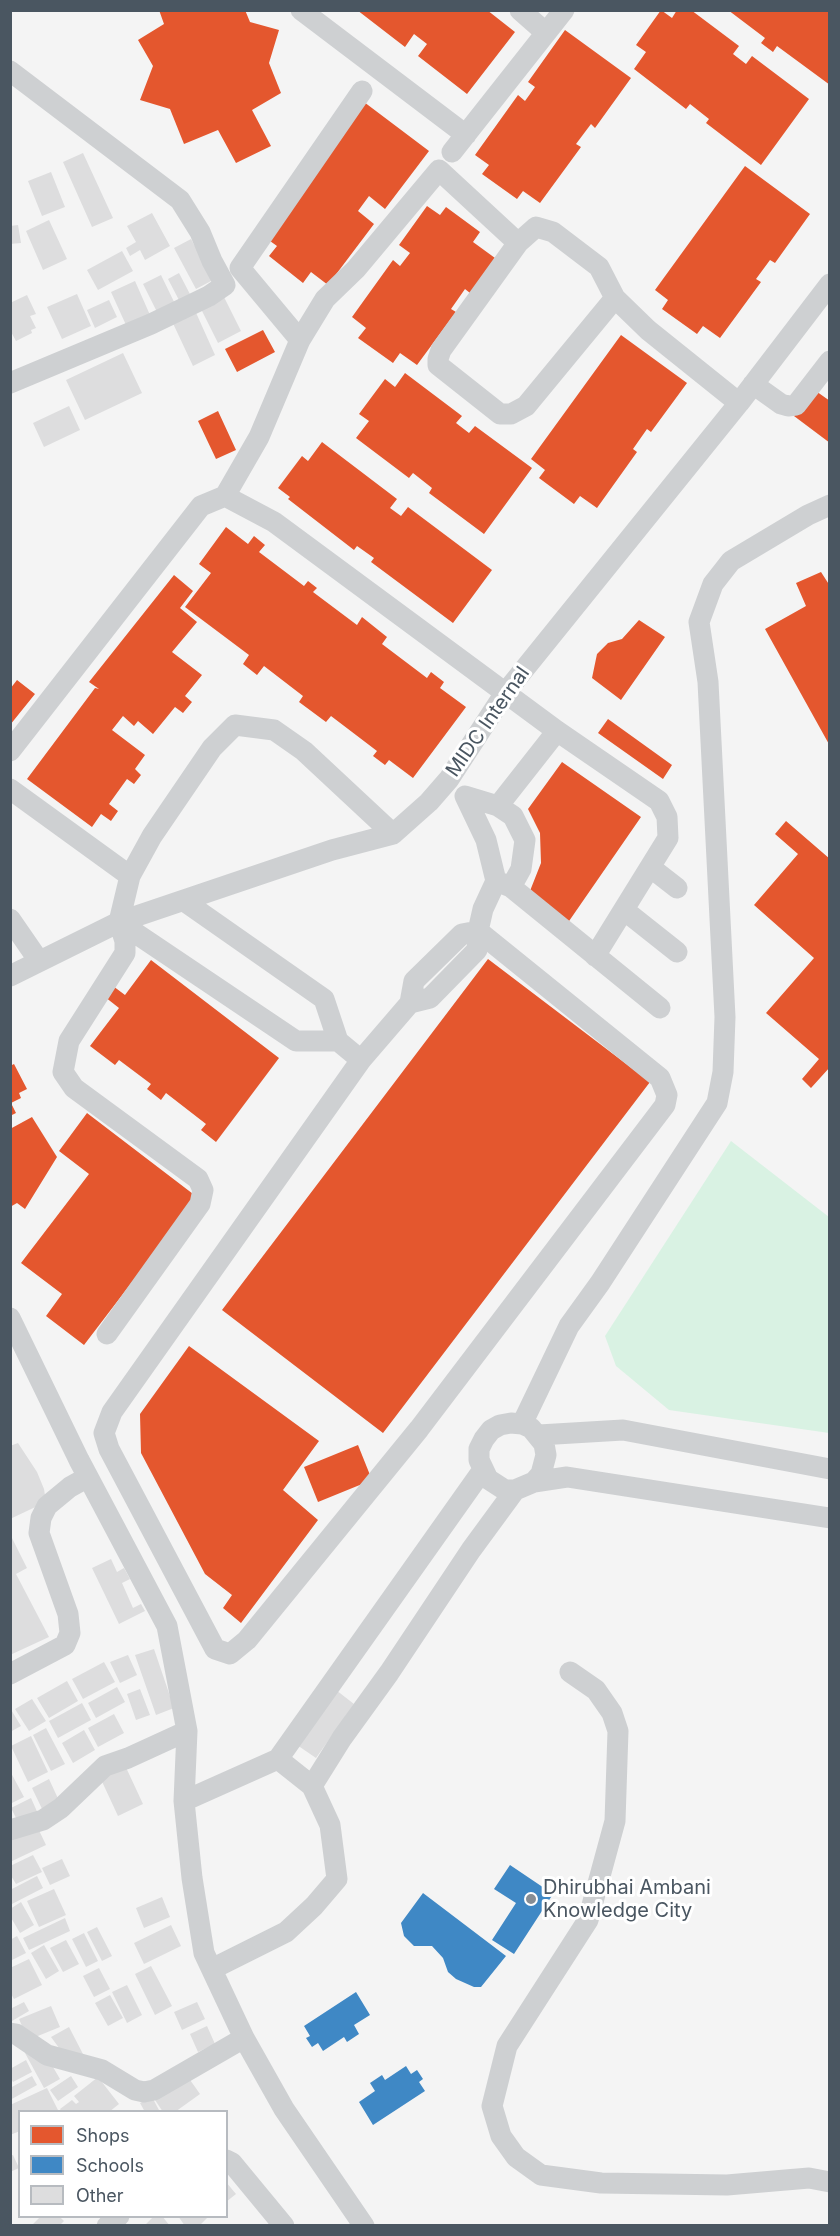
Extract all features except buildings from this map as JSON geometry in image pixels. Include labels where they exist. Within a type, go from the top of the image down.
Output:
[{"type":"street","points":[[301,10],[466,135]]},
{"type":"street","points":[[520,10],[545,32]]},
{"type":"street","points":[[452,152],[564,10]]},
{"type":"street","points":[[10,71],[180,200],[200,232],[225,285],[209,296],[151,324],[10,383]]},
{"type":"street","points":[[300,340],[240,268],[362,91]]},
{"type":"street","points":[[10,751],[201,506],[225,496],[259,437],[300,340],[325,300],[356,268],[439,170],[518,243]]},
{"type":"street","points":[[615,298],[526,406],[511,414],[500,414],[438,365],[441,350],[518,243],[536,227],[553,232],[599,267],[615,298],[648,330],[739,403]]},
{"type":"street","name":"MIDC Internal","points":[[10,976],[119,922],[332,850],[393,834],[429,802],[449,779],[505,693],[739,403],[830,284]]},
{"type":"street","points":[[753,384],[781,404],[796,405],[830,361]]},
{"type":"street","points":[[225,496],[274,522],[557,731],[659,801],[667,817],[668,838],[595,956]]},
{"type":"street","points":[[530,1430],[569,1326],[600,1283],[717,1103],[723,1071],[725,1017],[708,682],[699,622],[713,584],[731,561],[782,529],[830,505]]},
{"type":"street","points":[[107,1334],[200,1204],[202,1190],[198,1179],[74,1088],[63,1072],[69,1041],[125,953],[125,941],[119,922],[130,876],[152,836],[212,748],[235,725],[274,730],[304,751],[393,834]]},
{"type":"street","points":[[498,806],[557,731]]},
{"type":"street","points":[[449,779],[465,796],[504,884],[660,1008]]},
{"type":"street","points":[[10,789],[130,876]]},
{"type":"street","points":[[465,796],[498,806],[513,816],[525,840],[521,869],[504,884],[483,909],[478,931]]},
{"type":"street","points":[[650,867],[677,888]]},
{"type":"street","points":[[184,901],[324,999],[338,1041],[361,1060]]},
{"type":"street","points":[[624,910],[677,952]]},
{"type":"street","points":[[10,919],[39,961]]},
{"type":"street","points":[[119,922],[296,1041],[338,1041]]},
{"type":"street","points":[[478,931],[660,1078],[668,1095],[665,1105],[419,1429],[247,1640],[230,1654],[214,1649],[109,1449],[104,1433],[112,1413],[361,1060],[410,1003],[414,981],[462,934],[478,931]]},
{"type":"street","points":[[10,1318],[88,1477],[167,1626],[187,1731],[184,1801],[192,1878],[204,1953],[244,2038],[284,2109],[364,2226]]},
{"type":"street","points":[[830,1469],[623,1430],[530,1430],[511,1423],[491,1430],[484,1439],[479,1460],[482,1471],[496,1486],[525,1486],[567,1477],[830,1518]]},
{"type":"street","points":[[312,1786],[342,1738],[389,1673],[471,1550],[525,1486],[541,1474],[546,1455],[544,1444],[530,1430]]},
{"type":"street","points":[[184,1801],[278,1759],[482,1471]]},
{"type":"street","points":[[10,1674],[64,1644],[70,1633],[68,1614],[39,1533],[41,1518],[47,1506],[70,1487],[88,1477]]},
{"type":"street","points":[[570,1672],[596,1690],[612,1713],[618,1731],[615,1821],[588,1920],[507,2046],[492,2106],[501,2136],[516,2157],[541,2175],[602,2183],[676,2185],[728,2185],[809,2178],[830,2182]]},
{"type":"street","points":[[10,1830],[43,1821],[61,1809],[105,1766],[187,1731]]},
{"type":"street","points":[[212,1969],[286,1932],[314,1906],[337,1879],[330,1825],[312,1786],[278,1759]]},
{"type":"street","points":[[10,2033],[47,2055],[102,2070],[135,2090],[144,2092],[154,2090],[244,2038]]},
{"type":"street","points":[[228,2161],[284,2226]]},
{"type":"green space","points":[[731,1141],[829,1217],[829,1433],[669,1410],[616,1366],[605,1336]]},
{"type":"place","name":"Dhirubhai Ambani Knowledge City","points":[[531,1899]]}]
